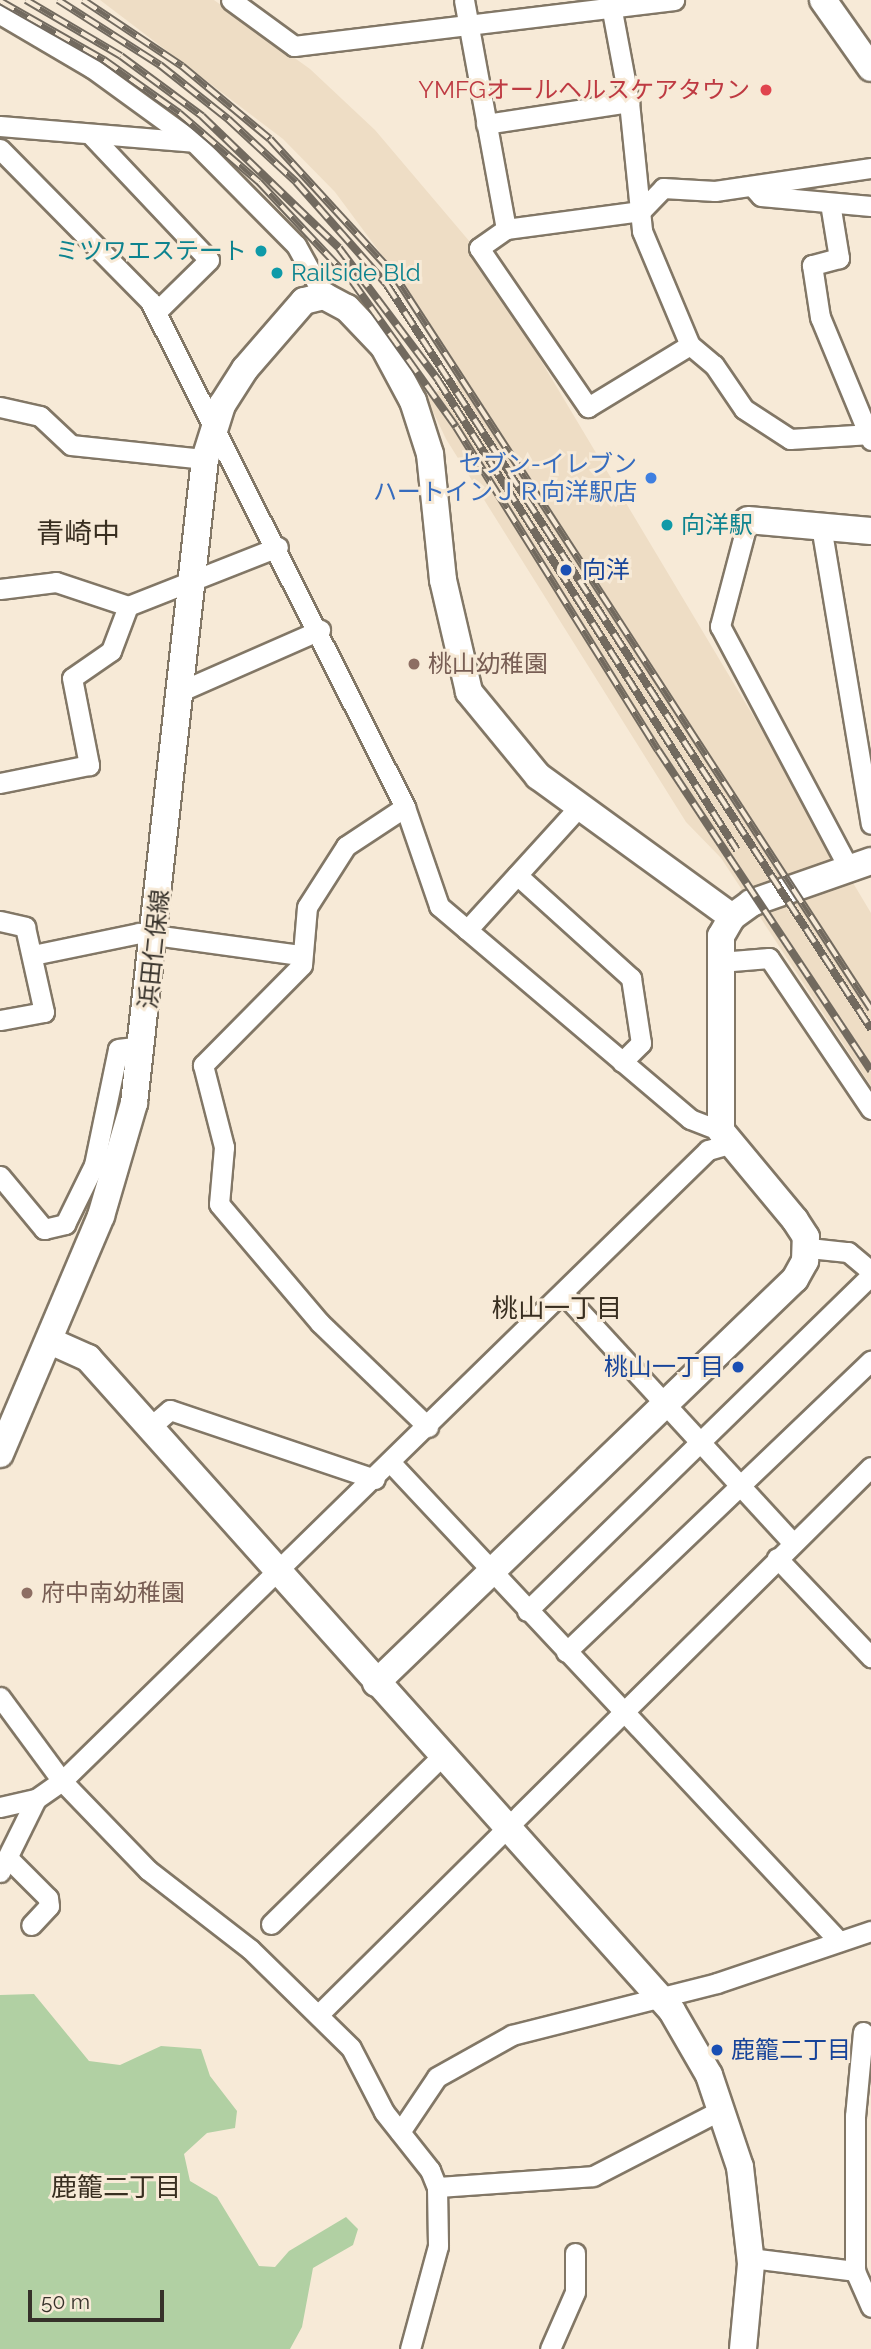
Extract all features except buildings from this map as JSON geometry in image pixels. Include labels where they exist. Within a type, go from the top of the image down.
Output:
[{"type":"street","points":[[231,0],[293,46],[611,4],[674,0]]},
{"type":"street","points":[[464,0],[506,229]]},
{"type":"street","points":[[825,1],[871,68]]},
{"type":"street","points":[[611,4],[629,103],[641,211],[651,261],[690,345],[713,365],[744,409],[790,439],[871,434]]},
{"type":"street","points":[[0,14],[136,96],[194,142],[296,245],[324,296],[374,333],[413,401],[430,454],[443,580],[469,692],[538,776],[578,808],[732,917]]},
{"type":"street","points":[[486,124],[629,103]]},
{"type":"street","points":[[0,126],[194,142]]},
{"type":"street","points":[[90,134],[209,260],[156,312]]},
{"type":"street","points":[[0,149],[156,312],[216,421],[405,807],[439,906],[690,1119],[725,1138],[795,1220],[809,1248]]},
{"type":"street","points":[[690,345],[588,407],[479,248],[506,229],[641,211],[663,188],[752,186],[871,168]]},
{"type":"street","points":[[752,186],[761,196],[871,206]]},
{"type":"street","points":[[830,203],[839,258],[812,265],[820,317],[871,434],[871,440]]},
{"type":"street","name":"浜田仁保線","points":[[0,1454],[50,1341],[121,1161],[143,1046],[205,459],[216,421],[265,341],[304,302],[324,296]]},
{"type":"street","points":[[0,407],[40,416],[71,445],[205,459]]},
{"type":"street","points":[[725,1138],[721,936],[732,917],[859,863],[720,626],[748,520],[871,531]]},
{"type":"street","points":[[821,526],[871,824]]},
{"type":"street","points":[[0,589],[56,582],[128,606],[278,547]]},
{"type":"street","points":[[1,779],[89,765],[72,678],[111,651],[128,606]]},
{"type":"street","points":[[181,691],[320,630]]},
{"type":"street","points":[[405,807],[346,846],[307,906],[300,955],[302,965],[203,1065],[224,1147],[219,1204],[320,1323],[428,1427]]},
{"type":"street","points":[[467,930],[578,808]]},
{"type":"street","points":[[517,875],[631,978],[641,1043],[622,1062]]},
{"type":"street","points":[[0,921],[25,927],[44,1012],[0,1020]]},
{"type":"street","points":[[33,955],[156,934],[300,955]]},
{"type":"street","points":[[720,962],[769,958],[871,1109]]},
{"type":"street","points":[[0,1175],[44,1229],[65,1224],[94,1165],[118,1049],[143,1046]]},
{"type":"street","points":[[0,1807],[36,1799],[62,1782],[391,1464],[708,1150],[725,1138]]},
{"type":"street","points":[[527,1611],[871,1273],[848,1252],[809,1248]]},
{"type":"street","points":[[376,1683],[795,1279],[809,1248]]},
{"type":"street","points":[[563,1293],[793,1543]]},
{"type":"street","points":[[50,1341],[88,1358],[148,1429],[662,1998],[723,2109],[745,2191],[751,2258],[743,2349]]},
{"type":"street","points":[[566,1652],[871,1361]]},
{"type":"street","points":[[148,1429],[170,1410],[375,1479]]},
{"type":"street","points":[[391,1464],[839,1941]]},
{"type":"street","points":[[319,2014],[506,1823],[871,1467]]},
{"type":"street","points":[[777,1558],[871,1657]]},
{"type":"street","points":[[0,1697],[6,1719],[62,1782],[148,1870],[319,2014],[351,2048],[400,2132],[437,2187],[438,2246],[410,2349]]},
{"type":"street","points":[[271,1924],[442,1756]]},
{"type":"street","points":[[31,1924],[48,1898],[5,1866],[36,1799]]},
{"type":"street","points":[[400,2132],[437,2077],[512,2035],[662,1998],[871,1931]]},
{"type":"street","points":[[863,2032],[863,2136],[855,2271],[871,2307]]},
{"type":"street","points":[[437,2187],[593,2176],[723,2109]]},
{"type":"street","points":[[550,2349],[575,2292],[575,2253]]},
{"type":"street","points":[[751,2258],[855,2271]]},
{"type":"shaded area","points":[[100,0],[214,0],[310,69],[375,130],[470,242],[871,913],[871,1086],[721,858],[686,822],[446,439],[426,397],[458,381],[407,289],[335,192],[283,139]]},
{"type":"green space","points":[[34,1994],[89,2061],[120,2065],[161,2046],[201,2049],[210,2076],[237,2111],[235,2128],[207,2133],[184,2154],[190,2181],[217,2197],[259,2266],[275,2267],[289,2251],[346,2217],[358,2229],[353,2245],[313,2268],[302,2327],[290,2349],[0,2349],[0,1995]]},
{"type":"railway","points":[[26,0],[121,56],[202,116],[339,248],[438,380],[737,850]]},
{"type":"railway","points":[[58,0],[160,65],[228,119],[296,182],[387,285],[871,1029]]},
{"type":"railway","points":[[83,0],[182,66],[270,139],[392,272],[871,1009]]},
{"type":"railway","points":[[0,1],[104,60],[179,113],[259,182],[352,281],[456,427],[658,750],[871,1071]]},
{"type":"place","name":"YMFGオールヘルスケアタウン","points":[[766,90]]},
{"type":"place","name":"ミツワエステート","points":[[261,251]]},
{"type":"place","name":"Railside Bld","points":[[277,273]]},
{"type":"place","name":"セブン-イレブン ハートインＪＲ向洋駅店","points":[[651,478]]},
{"type":"place","name":"向洋駅","points":[[667,525]]},
{"type":"place","name":"向洋","points":[[566,570]]},
{"type":"place","name":"桃山幼稚園","points":[[414,664]]},
{"type":"place","name":"桃山一丁目","points":[[738,1367]]},
{"type":"place","name":"府中南幼稚園","points":[[27,1593]]},
{"type":"place","name":"鹿籠二丁目","points":[[717,2050]]},
{"type":"district","name":"青崎中","points":[[78,534]]},
{"type":"district","name":"桃山一丁目","points":[[557,1309]]},
{"type":"district","name":"鹿籠二丁目","points":[[116,2188]]}]
